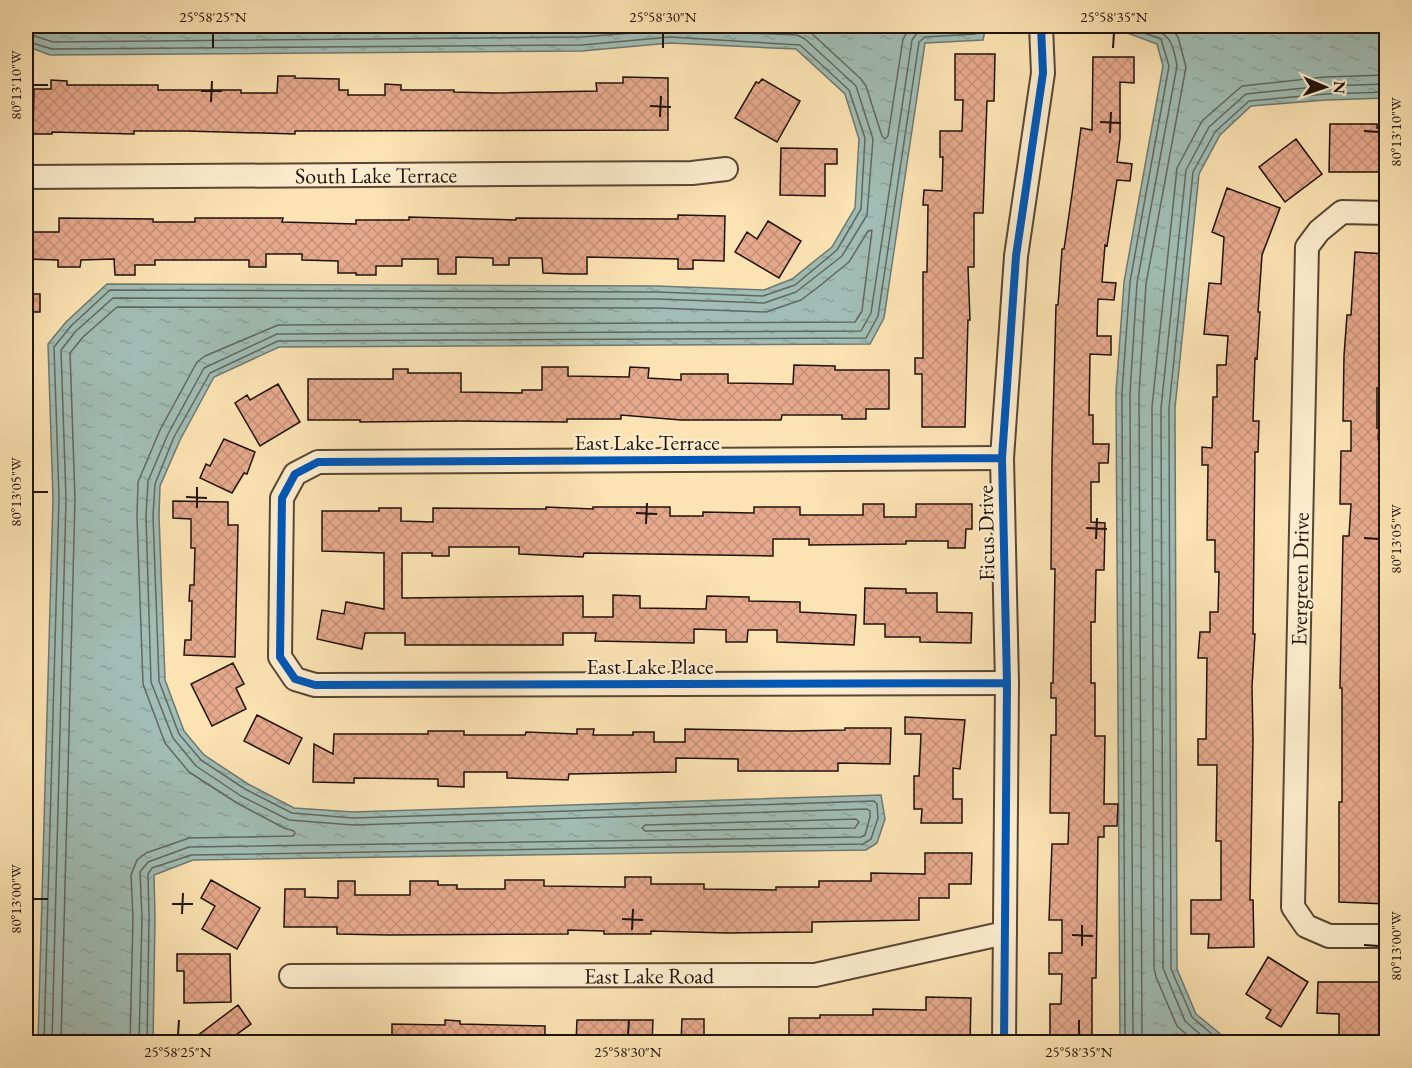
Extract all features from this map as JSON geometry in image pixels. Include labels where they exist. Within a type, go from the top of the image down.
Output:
[{"type":"street","name":"Ficus Drive","points":[[1004,1042],[1007,683],[1002,458],[1016,256],[1043,73],[1041,26]]},
{"type":"street","name":"South Lake Terrace","points":[[26,177],[680,173],[726,169]]},
{"type":"street","name":"Evergreen Drive","points":[[1386,213],[1342,212],[1319,231],[1307,247],[1293,895],[1293,907],[1306,926],[1329,936],[1386,936]]},
{"type":"street","name":"East Lake Terrace","points":[[295,679],[279,657],[282,498],[295,474],[318,462],[1002,458]]},
{"type":"street","name":"East Lake Place","points":[[295,679],[315,686],[1007,683]]},
{"type":"street","name":"East Lake Road","points":[[291,976],[814,975],[1005,933]]},
{"type":"water","points":[[26,26],[986,26],[983,40],[925,43],[884,318],[870,344],[279,347],[214,377],[180,440],[160,486],[165,680],[184,731],[204,755],[248,784],[294,808],[353,812],[881,795],[885,819],[877,843],[866,850],[193,860],[154,875],[153,1042],[38,1042],[53,498],[48,344],[66,322],[107,284],[657,286],[764,290],[792,279],[832,247],[855,208],[859,139],[845,94],[796,49],[670,43],[582,51],[50,55],[26,46]]},
{"type":"water","points":[[1109,26],[1386,26],[1386,98],[1251,106],[1220,135],[1199,174],[1175,408],[1177,969],[1196,1014],[1230,1042],[1120,1042],[1116,392],[1124,282],[1163,66],[1157,44]]},
{"type":"building","points":[[955,54],[995,54],[994,101],[987,101],[983,213],[974,213],[974,267],[968,267],[970,320],[968,320],[965,427],[922,427],[922,374],[915,374],[915,358],[923,358],[923,272],[927,272],[928,205],[923,205],[924,190],[942,191],[943,157],[940,157],[940,131],[962,131],[963,100],[955,100]]},
{"type":"building","points":[[1093,57],[1134,57],[1134,83],[1120,82],[1120,138],[1117,162],[1132,164],[1130,181],[1117,180],[1107,246],[1105,245],[1102,282],[1116,283],[1114,300],[1098,299],[1097,336],[1111,336],[1111,355],[1090,354],[1089,415],[1093,415],[1093,444],[1109,444],[1108,463],[1099,463],[1099,482],[1091,482],[1091,522],[1105,523],[1104,570],[1096,570],[1095,622],[1091,622],[1091,683],[1095,683],[1095,736],[1105,736],[1104,804],[1118,804],[1117,826],[1104,826],[1104,837],[1098,837],[1096,978],[1092,978],[1092,1042],[1050,1042],[1050,1004],[1061,1004],[1062,974],[1049,974],[1049,953],[1062,953],[1062,920],[1049,920],[1052,844],[1068,844],[1069,813],[1050,813],[1051,735],[1056,735],[1056,698],[1051,698],[1055,569],[1051,569],[1056,305],[1058,305],[1062,249],[1064,249],[1081,128],[1092,130]]},
{"type":"building","points":[[278,76],[339,79],[339,90],[348,90],[348,95],[385,95],[385,84],[401,85],[401,90],[454,90],[454,92],[597,91],[596,83],[623,83],[623,77],[668,78],[668,130],[295,131],[295,134],[134,131],[134,134],[52,132],[52,134],[33,134],[34,89],[51,89],[51,80],[67,81],[67,85],[158,85],[158,90],[241,90],[241,93],[277,93]]},
{"type":"building","points":[[762,79],[800,101],[777,142],[735,118],[756,82],[759,83]]},
{"type":"building","points":[[1330,124],[1377,124],[1377,128],[1386,128],[1386,172],[1329,172]]},
{"type":"building","points":[[1296,139],[1322,174],[1285,202],[1259,167]]},
{"type":"building","points":[[781,148],[837,149],[837,164],[825,164],[825,196],[780,195]]},
{"type":"building","points":[[1227,188],[1280,208],[1262,255],[1257,359],[1255,358],[1253,421],[1259,421],[1258,452],[1255,452],[1253,634],[1255,634],[1252,687],[1250,900],[1253,900],[1254,947],[1208,948],[1209,934],[1191,934],[1191,900],[1221,900],[1221,841],[1216,841],[1217,765],[1198,765],[1198,739],[1206,739],[1207,658],[1198,658],[1200,632],[1210,632],[1210,612],[1218,612],[1219,572],[1215,572],[1215,540],[1207,540],[1208,465],[1202,465],[1202,447],[1212,448],[1213,397],[1217,397],[1217,365],[1226,365],[1228,336],[1204,334],[1209,283],[1221,284],[1224,237],[1212,232]]},
{"type":"building","points":[[678,215],[725,216],[724,261],[693,260],[693,269],[678,269],[678,259],[587,257],[587,274],[569,274],[543,273],[542,258],[509,258],[509,265],[493,265],[493,258],[456,257],[456,274],[438,274],[438,259],[402,259],[402,266],[376,266],[376,275],[356,275],[356,273],[338,273],[338,261],[302,260],[302,254],[266,254],[266,267],[249,267],[249,260],[155,260],[155,265],[135,265],[135,275],[115,275],[114,259],[81,260],[80,267],[58,267],[58,260],[26,259],[26,232],[59,232],[59,218],[195,222],[195,218],[283,218],[282,222],[356,224],[356,220],[409,220],[409,217],[516,220],[516,218],[678,219]]},
{"type":"building","points":[[768,221],[801,241],[779,278],[735,252],[747,232],[757,239]]},
{"type":"building","points":[[1355,252],[1386,254],[1386,388],[1377,388],[1377,428],[1379,428],[1378,439],[1386,439],[1381,641],[1386,641],[1386,668],[1382,667],[1380,802],[1386,802],[1386,904],[1339,902],[1339,802],[1342,802],[1342,688],[1340,688],[1343,536],[1349,536],[1351,504],[1340,504],[1341,451],[1351,451],[1351,421],[1343,421],[1344,356],[1347,315],[1351,315]]},
{"type":"building","points":[[26,294],[40,294],[40,312],[26,312]]},
{"type":"building","points":[[794,365],[835,366],[835,370],[889,370],[889,409],[866,409],[866,419],[842,419],[842,415],[782,415],[781,420],[681,420],[621,415],[621,419],[567,419],[567,422],[308,420],[308,379],[393,379],[393,369],[408,369],[408,373],[461,373],[461,392],[522,393],[522,390],[542,390],[542,367],[568,367],[568,376],[629,377],[630,367],[649,368],[648,378],[681,380],[681,374],[728,374],[728,383],[793,384]]},
{"type":"building","points":[[278,384],[300,422],[260,446],[235,403],[247,395],[250,400]]},
{"type":"building","points":[[224,439],[255,452],[247,474],[244,473],[232,493],[200,478],[206,464],[210,466]]},
{"type":"building","points":[[173,501],[228,502],[228,525],[238,525],[235,657],[184,655],[185,640],[191,640],[192,601],[189,601],[190,585],[194,585],[195,548],[191,548],[191,519],[173,518]]},
{"type":"building","points":[[863,504],[884,504],[884,517],[916,517],[916,504],[972,504],[972,529],[966,529],[965,548],[948,548],[948,541],[809,545],[809,539],[773,539],[773,556],[584,553],[583,557],[519,554],[519,547],[449,547],[449,556],[432,556],[432,553],[402,553],[402,598],[583,596],[583,617],[613,617],[613,595],[640,596],[640,608],[706,609],[707,596],[749,597],[749,601],[800,602],[800,612],[856,615],[854,645],[777,642],[777,630],[748,630],[747,642],[726,642],[726,630],[694,629],[694,643],[595,641],[596,633],[563,633],[563,645],[405,645],[405,633],[365,633],[362,649],[317,639],[322,610],[344,614],[346,602],[384,609],[384,553],[322,551],[322,511],[379,511],[379,508],[401,508],[401,521],[433,522],[433,508],[670,507],[670,516],[703,516],[703,512],[754,513],[754,507],[800,507],[800,515],[863,515]]},
{"type":"building","points":[[865,588],[906,589],[906,593],[937,593],[937,612],[972,613],[971,643],[920,642],[920,637],[885,637],[885,624],[864,624]]},
{"type":"building","points":[[233,663],[244,684],[236,688],[246,709],[212,726],[191,684]]},
{"type":"building","points":[[257,715],[302,738],[289,764],[244,741]]},
{"type":"building","points":[[905,717],[965,720],[960,769],[953,768],[953,799],[962,799],[962,823],[921,823],[922,809],[914,809],[914,776],[919,776],[921,734],[905,734]]},
{"type":"building","points":[[845,728],[891,728],[890,764],[838,763],[838,771],[738,771],[738,759],[676,758],[676,772],[569,774],[568,780],[507,778],[507,772],[464,772],[464,787],[438,786],[438,779],[354,778],[354,783],[313,782],[314,744],[333,754],[334,734],[428,734],[428,731],[464,731],[464,735],[525,735],[526,732],[577,734],[577,729],[594,729],[593,735],[633,735],[633,732],[654,732],[654,742],[685,742],[685,729],[791,731],[845,730]]},
{"type":"building","points":[[925,853],[972,853],[971,884],[949,884],[949,898],[919,898],[919,920],[812,922],[812,932],[651,931],[651,934],[604,934],[604,931],[568,930],[568,934],[337,934],[337,927],[284,927],[285,889],[305,889],[305,897],[338,898],[338,881],[355,881],[355,895],[410,895],[410,881],[438,881],[438,885],[457,885],[457,889],[505,889],[505,880],[544,880],[544,886],[625,887],[625,877],[651,877],[651,884],[704,884],[704,889],[776,890],[776,887],[819,887],[819,881],[871,881],[871,873],[925,874]]},
{"type":"building","points":[[211,880],[260,908],[237,949],[202,929],[215,906],[201,898]]},
{"type":"building","points":[[177,954],[230,954],[231,1002],[184,1003],[184,971],[177,971]]},
{"type":"building","points":[[1268,957],[1308,982],[1281,1027],[1266,1018],[1271,1010],[1246,994]]},
{"type":"building","points":[[1318,982],[1386,982],[1385,1042],[1370,1041],[1370,1037],[1339,1037],[1339,1014],[1317,1013]]},
{"type":"building","points":[[926,997],[971,998],[970,1042],[789,1042],[789,1018],[820,1018],[820,1015],[873,1015],[873,1009],[926,1010]]},
{"type":"building","points":[[238,1005],[251,1024],[236,1035],[242,1042],[189,1042]]},
{"type":"building","points":[[682,1019],[704,1019],[704,1042],[681,1042]]},
{"type":"building","points":[[445,1020],[460,1021],[460,1024],[545,1026],[545,1042],[392,1042],[392,1024],[445,1025]]},
{"type":"building","points":[[577,1020],[653,1020],[652,1042],[576,1042]]},
{"type":"cycle path","points":[[1004,1042],[1007,683],[1002,458],[1016,256],[1043,73],[1041,26]]},
{"type":"cycle path","points":[[1002,458],[318,462],[295,474],[282,498],[280,657],[295,679],[315,685],[1007,683]]}]
